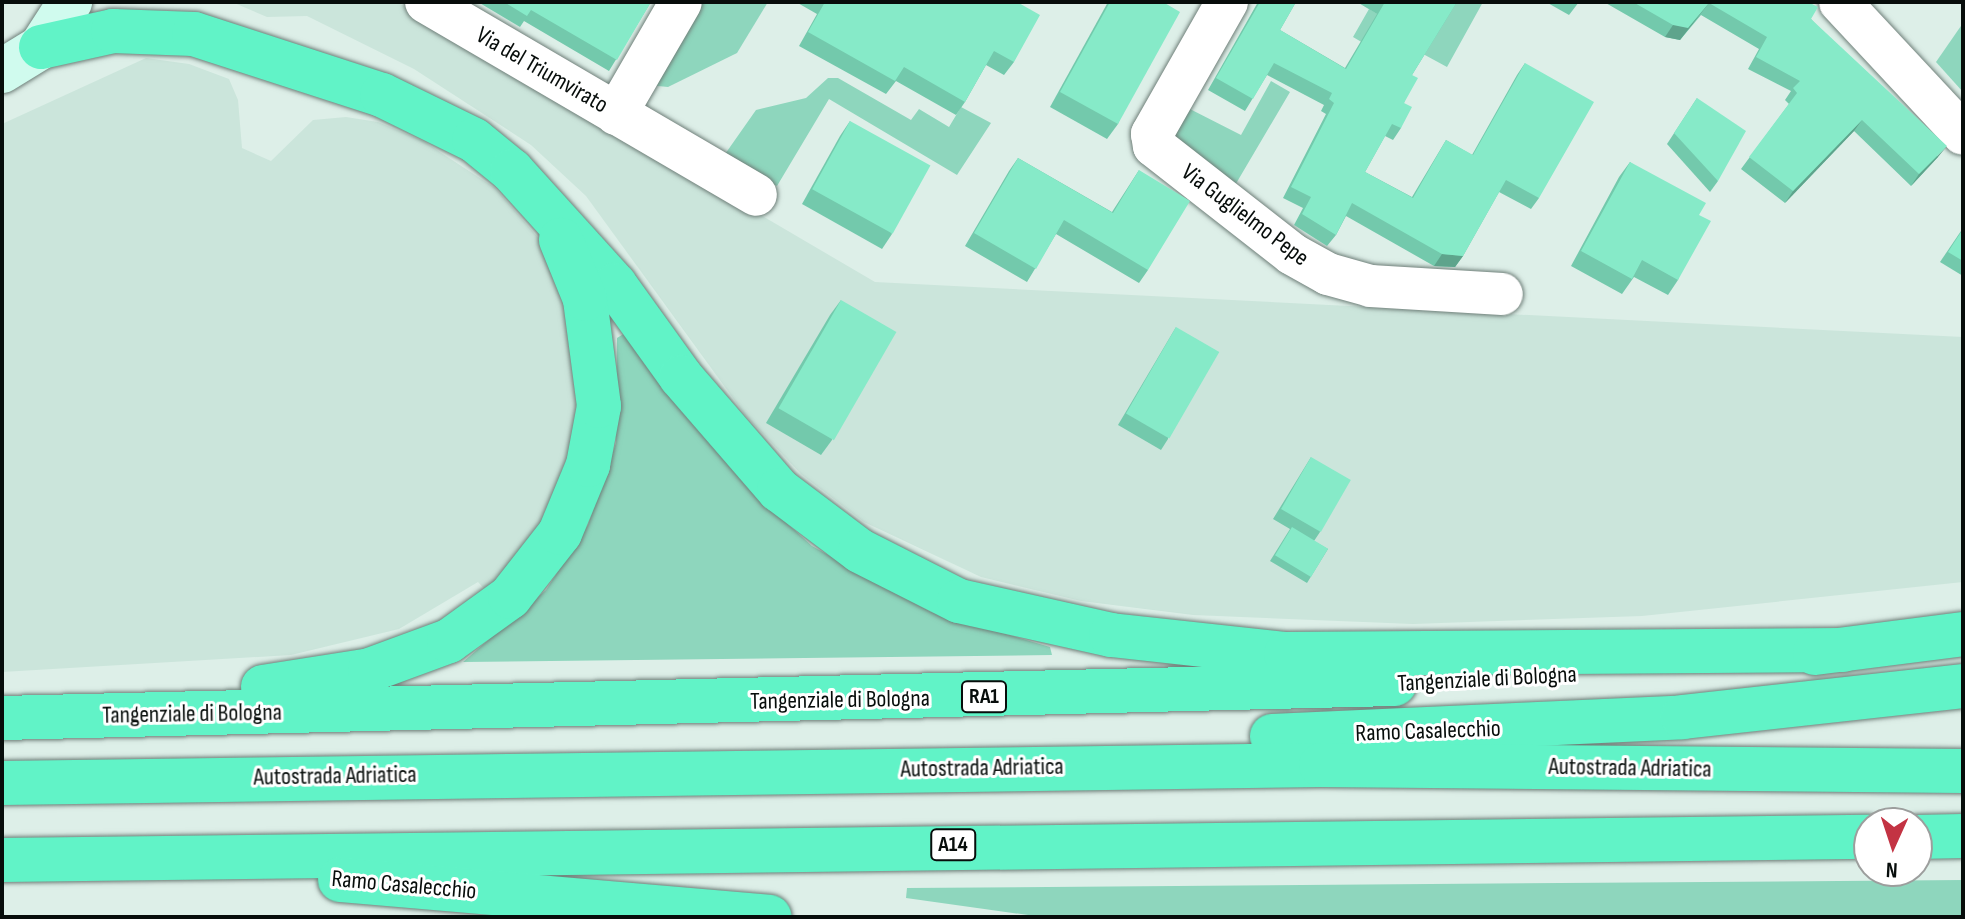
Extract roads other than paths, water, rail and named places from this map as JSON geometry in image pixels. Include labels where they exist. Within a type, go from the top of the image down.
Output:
[{"type":"highway","points":[[146,2],[194,34]]},
{"type":"highway","points":[[41,47],[113,31],[194,34],[346,82],[444,123],[495,156],[531,190],[615,285],[681,377],[779,490],[860,551],[959,601],[1111,635],[1286,654],[1843,650]]},
{"type":"highway","points":[[2,709],[270,687],[370,670],[449,641],[510,597],[535,570],[576,502],[595,440],[599,406],[585,299],[557,231],[531,190]]},
{"type":"highway","name":"Tangenziale di Bologna","points":[[2,718],[1360,685],[1553,677],[1843,650],[1963,634]]},
{"type":"highway","name":"Ramo Casalecchio","points":[[891,769],[1267,736],[1683,717],[1963,686]]},
{"type":"highway","name":"Autostrada Adriatica","points":[[2,783],[1321,765],[1963,771]]},
{"type":"highway","points":[[1933,837],[1963,836]]},
{"type":"highway","name":"A14","points":[[20,860],[1853,837]]},
{"type":"highway","name":"Ramo Casalecchio","points":[[20,860],[769,917]]},
{"type":"main road","points":[[2,71],[41,47],[70,2]]},
{"type":"street","name":"Via del Triumvirato","points":[[426,2],[756,195]]},
{"type":"street","name":"Via del Triumvirato","points":[[616,114],[681,2]]},
{"type":"street","name":"Via Guglielmo Pepe","points":[[1227,2],[1152,134],[1154,146],[1292,254],[1328,274],[1371,286],[1502,294]]},
{"type":"street","points":[[1840,2],[1963,134]]}]
